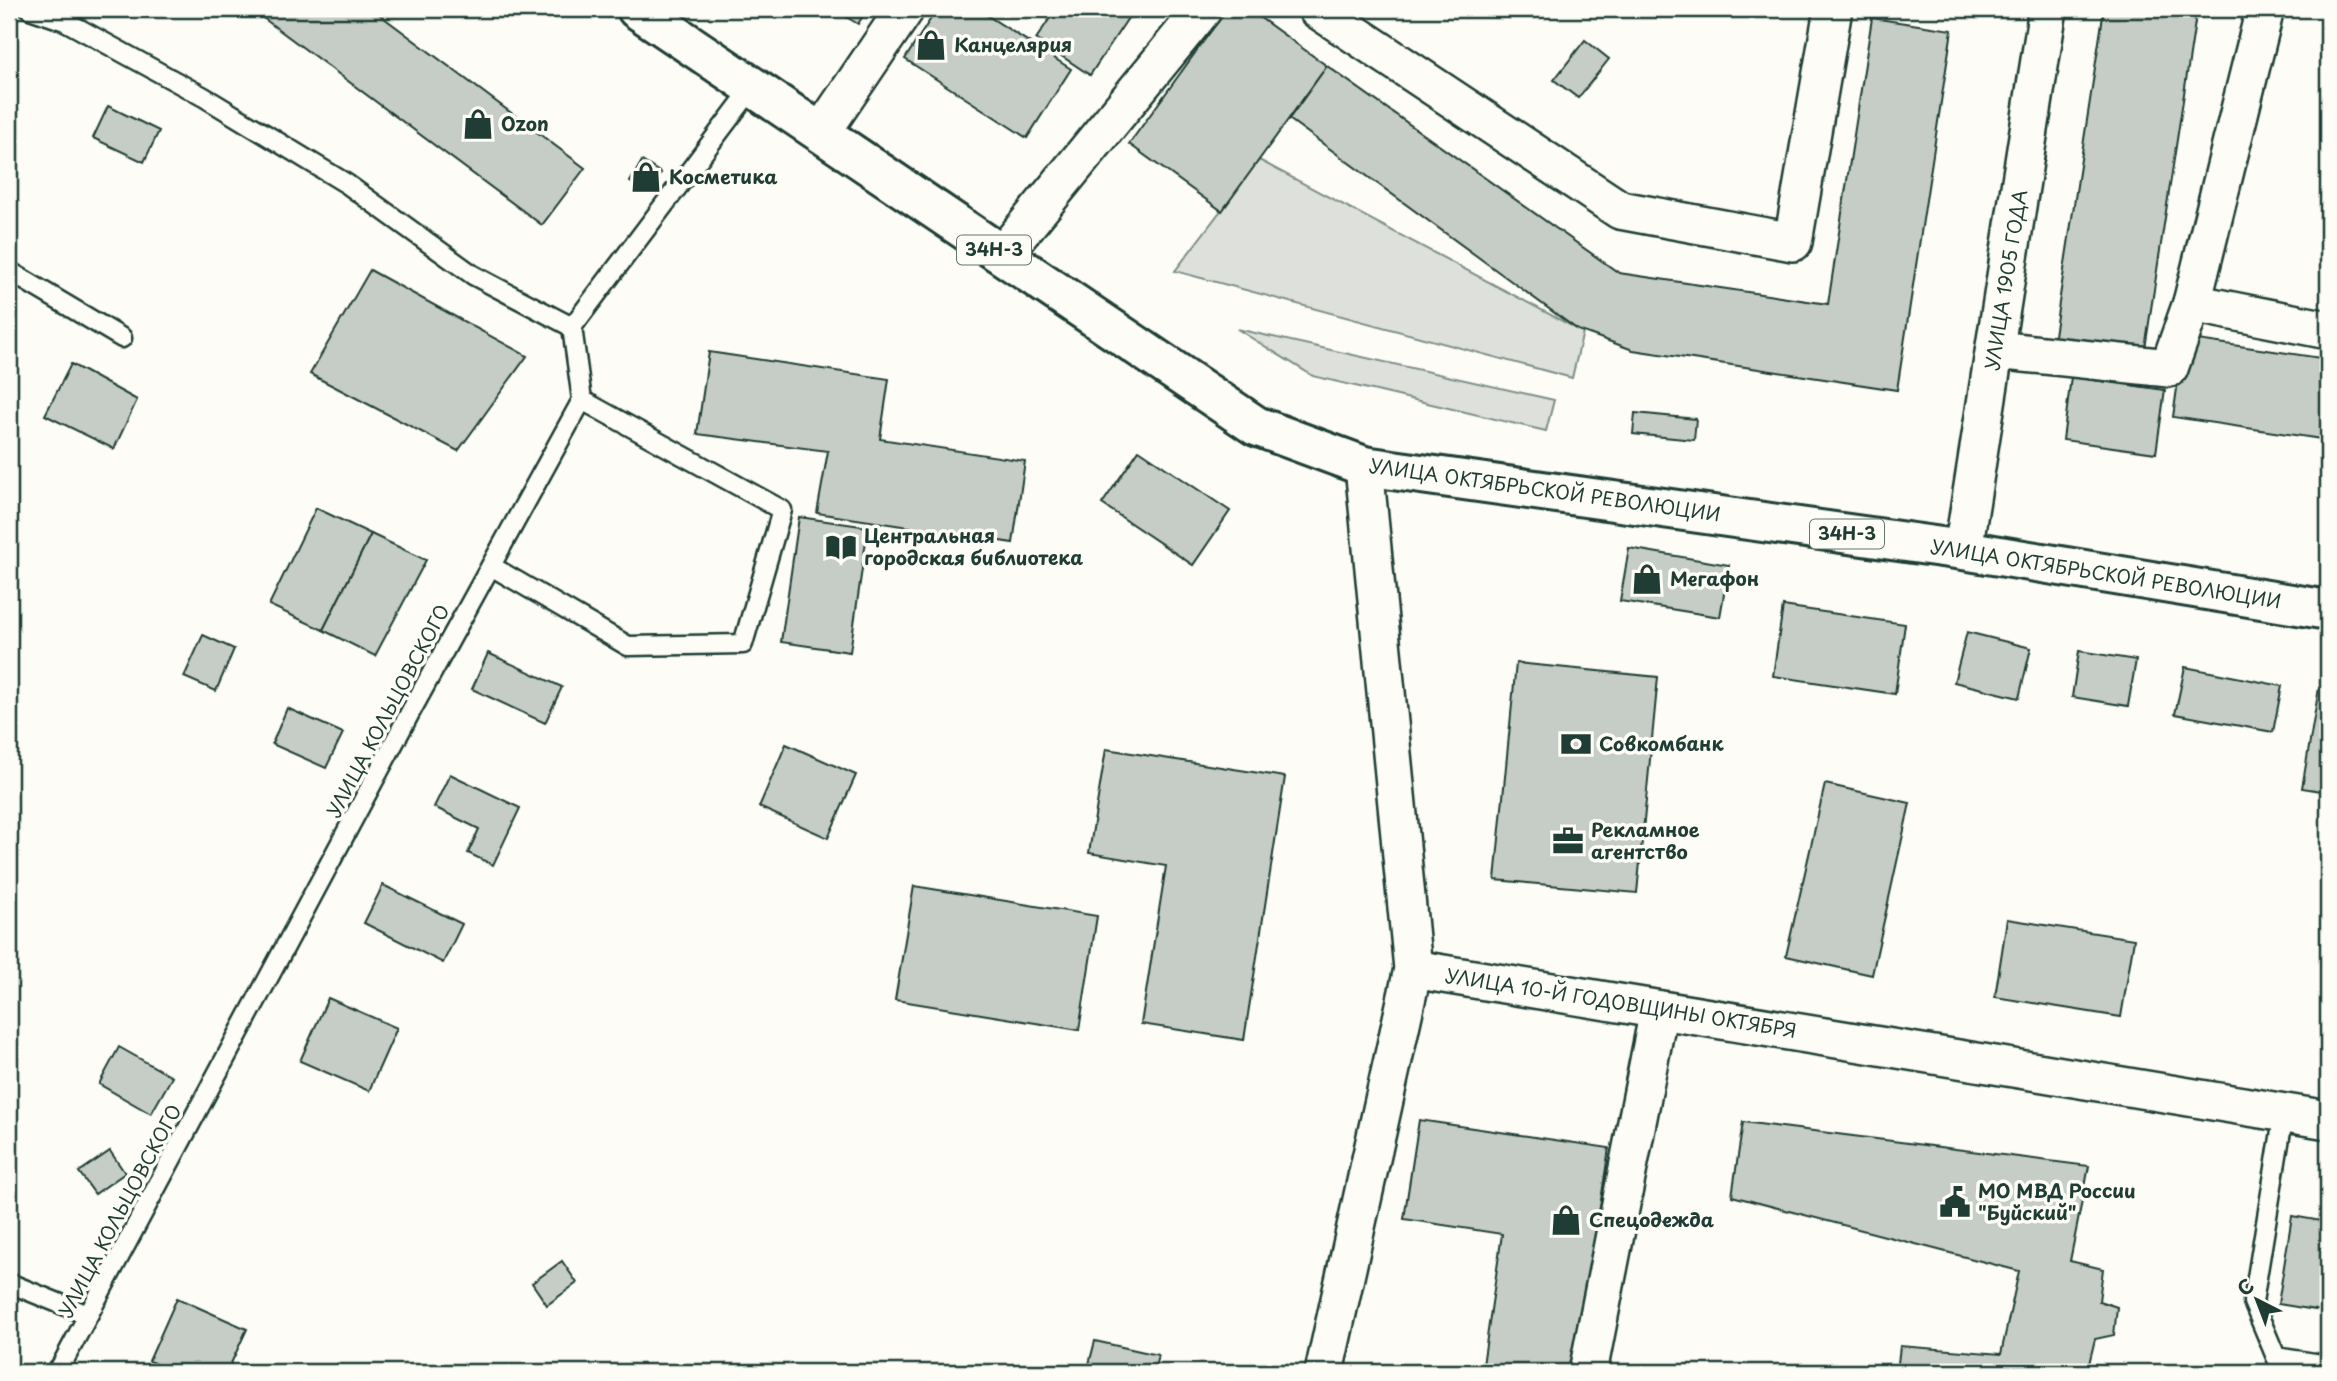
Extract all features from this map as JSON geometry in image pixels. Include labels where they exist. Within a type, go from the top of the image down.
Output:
[{"type":"main road","name":"УЛИЦА ОКТЯБРЬСКОЙ РЕВОЛЮЦИИ","points":[[636,9],[1256,426],[1364,466],[1964,550],[2328,610]]},
{"type":"street","points":[[821,133],[905,9]]},
{"type":"street","points":[[1002,255],[1203,9]]},
{"type":"street","points":[[1317,9],[1620,210],[1793,242],[1833,9]]},
{"type":"street","name":"УЛИЦА 1905 ГОДА","points":[[1964,550],[2048,9]]},
{"type":"street","points":[[1995,350],[2169,368],[2192,303],[2265,9]]},
{"type":"street","points":[[2192,303],[2328,330]]},
{"type":"street","points":[[1324,1372],[1413,969],[1364,466]]},
{"type":"street","name":"УЛИЦА 10-Й ГОДОВЩИНЫ ОКТЯБРЯ","points":[[1413,969],[2328,1120]]},
{"type":"street","points":[[1588,1372],[1659,1010]]},
{"type":"lane","points":[[30,9],[65,21],[204,97],[347,184],[473,275],[572,327]]},
{"type":"lane","points":[[491,566],[628,646],[743,644],[782,510],[582,400],[572,327],[753,87]]},
{"type":"lane","points":[[9,271],[122,338]]},
{"type":"lane","name":"УЛИЦА КОЛЬЦОВСКОГО","points":[[55,1372],[61,1366],[582,400]]},
{"type":"lane","points":[[2284,1113],[2253,1302],[2276,1357],[2328,1364]]},
{"type":"lane","points":[[9,1283],[88,1315]]},
{"type":"shaded area","points":[[1259,160],[1583,332],[1572,378],[1175,271]]},
{"type":"shaded area","points":[[1237,329],[1554,400],[1546,431],[1313,376]]},
{"type":"building","points":[[251,9],[372,9],[585,168],[542,225]]},
{"type":"building","points":[[833,9],[867,9],[858,24]]},
{"type":"building","points":[[937,9],[977,9],[1071,69],[1027,138],[905,59]]},
{"type":"building","points":[[1056,9],[1134,9],[1090,75],[1036,39]]},
{"type":"building","points":[[1227,9],[1248,9],[1327,66],[1222,211],[1129,144]]},
{"type":"building","points":[[2104,9],[2197,9],[2144,355],[2053,342]]},
{"type":"building","points":[[1872,18],[1952,30],[1897,390],[1633,350],[1578,330],[1289,119],[1327,66],[1619,273],[1828,304]]},
{"type":"building","points":[[1585,40],[1609,59],[1578,98],[1554,80]]},
{"type":"building","points":[[108,106],[159,131],[144,162],[93,138]]},
{"type":"building","points":[[642,161],[661,173],[649,193],[630,182]]},
{"type":"building","points":[[370,270],[527,356],[458,451],[310,374]]},
{"type":"building","points":[[2184,338],[2328,359],[2328,440],[2173,417]]},
{"type":"building","points":[[709,352],[889,379],[880,439],[1025,461],[1013,543],[817,513],[828,451],[697,434]]},
{"type":"building","points":[[71,364],[137,400],[114,449],[45,415]]},
{"type":"building","points":[[2071,377],[2165,390],[2156,453],[2063,440]]},
{"type":"building","points":[[1635,413],[1696,419],[1694,440],[1633,434]]},
{"type":"building","points":[[1139,450],[1230,511],[1193,565],[1102,504]]},
{"type":"building","points":[[316,508],[371,534],[323,630],[269,605]]},
{"type":"building","points":[[799,517],[868,527],[850,652],[781,642]]},
{"type":"building","points":[[371,534],[426,560],[375,656],[323,630]]},
{"type":"building","points":[[1629,548],[1729,565],[1720,617],[1620,601]]},
{"type":"building","points":[[1783,606],[1905,624],[1895,694],[1773,676]]},
{"type":"building","points":[[1967,632],[2031,648],[2019,698],[1954,682]]},
{"type":"building","points":[[203,635],[234,649],[216,691],[184,677]]},
{"type":"building","points":[[2079,651],[2136,660],[2128,706],[2072,697]]},
{"type":"building","points":[[488,653],[562,687],[545,723],[472,689]]},
{"type":"building","points":[[1516,663],[1658,677],[1637,893],[1495,880]]},
{"type":"building","points":[[2185,667],[2282,686],[2273,732],[2175,714]]},
{"type":"building","points":[[2319,688],[2328,690],[2328,792],[2302,788]]},
{"type":"building","points":[[287,708],[343,733],[326,768],[272,744]]},
{"type":"building","points":[[786,744],[856,775],[828,838],[759,807]]},
{"type":"building","points":[[1106,749],[1285,777],[1244,1040],[1141,1024],[1166,866],[1089,853]]},
{"type":"building","points":[[450,774],[520,808],[493,865],[468,853],[479,829],[434,807]]},
{"type":"building","points":[[1825,784],[1910,803],[1872,975],[1786,956]]},
{"type":"building","points":[[383,885],[462,924],[443,963],[364,923]]},
{"type":"building","points":[[914,886],[1097,916],[1079,1030],[895,1000]]},
{"type":"building","points":[[2007,919],[2134,939],[2121,1017],[1995,997]]},
{"type":"building","points":[[328,998],[397,1028],[369,1091],[300,1061]]},
{"type":"building","points":[[119,1047],[172,1077],[151,1114],[99,1084]]},
{"type":"building","points":[[1419,1120],[1609,1148],[1575,1372],[1482,1372],[1502,1234],[1404,1219]]},
{"type":"building","points":[[1743,1122],[2089,1166],[2070,1261],[2103,1269],[2099,1301],[2117,1307],[2114,1335],[2095,1339],[2087,1372],[1897,1372],[1900,1346],[2001,1354],[2019,1271],[1732,1196]]},
{"type":"building","points":[[110,1151],[125,1173],[95,1194],[79,1172]]},
{"type":"building","points":[[2292,1216],[2328,1222],[2328,1312],[2278,1304]]},
{"type":"building","points":[[562,1261],[577,1283],[547,1305],[532,1283]]},
{"type":"building","points":[[177,1298],[247,1329],[227,1372],[175,1372],[149,1361]]},
{"type":"building","points":[[1095,1341],[1158,1355],[1154,1372],[1087,1372]]},
{"type":"place","name":"Канцелярия","points":[[931,45]]},
{"type":"place","name":"Ozon","points":[[478,124]]},
{"type":"place","name":"Косметика","points":[[646,177]]},
{"type":"place","name":"Центральная городская библиотека","points":[[841,547]]},
{"type":"place","name":"Мегафон","points":[[1647,579]]},
{"type":"place","name":"Совкомбанк","points":[[1576,744]]},
{"type":"place","name":"Рекламное агентство","points":[[1568,841]]},
{"type":"place","name":"МО МВД России \"Буйский\"","points":[[1955,1202]]},
{"type":"place","name":"Спецодежда","points":[[1566,1220]]}]
